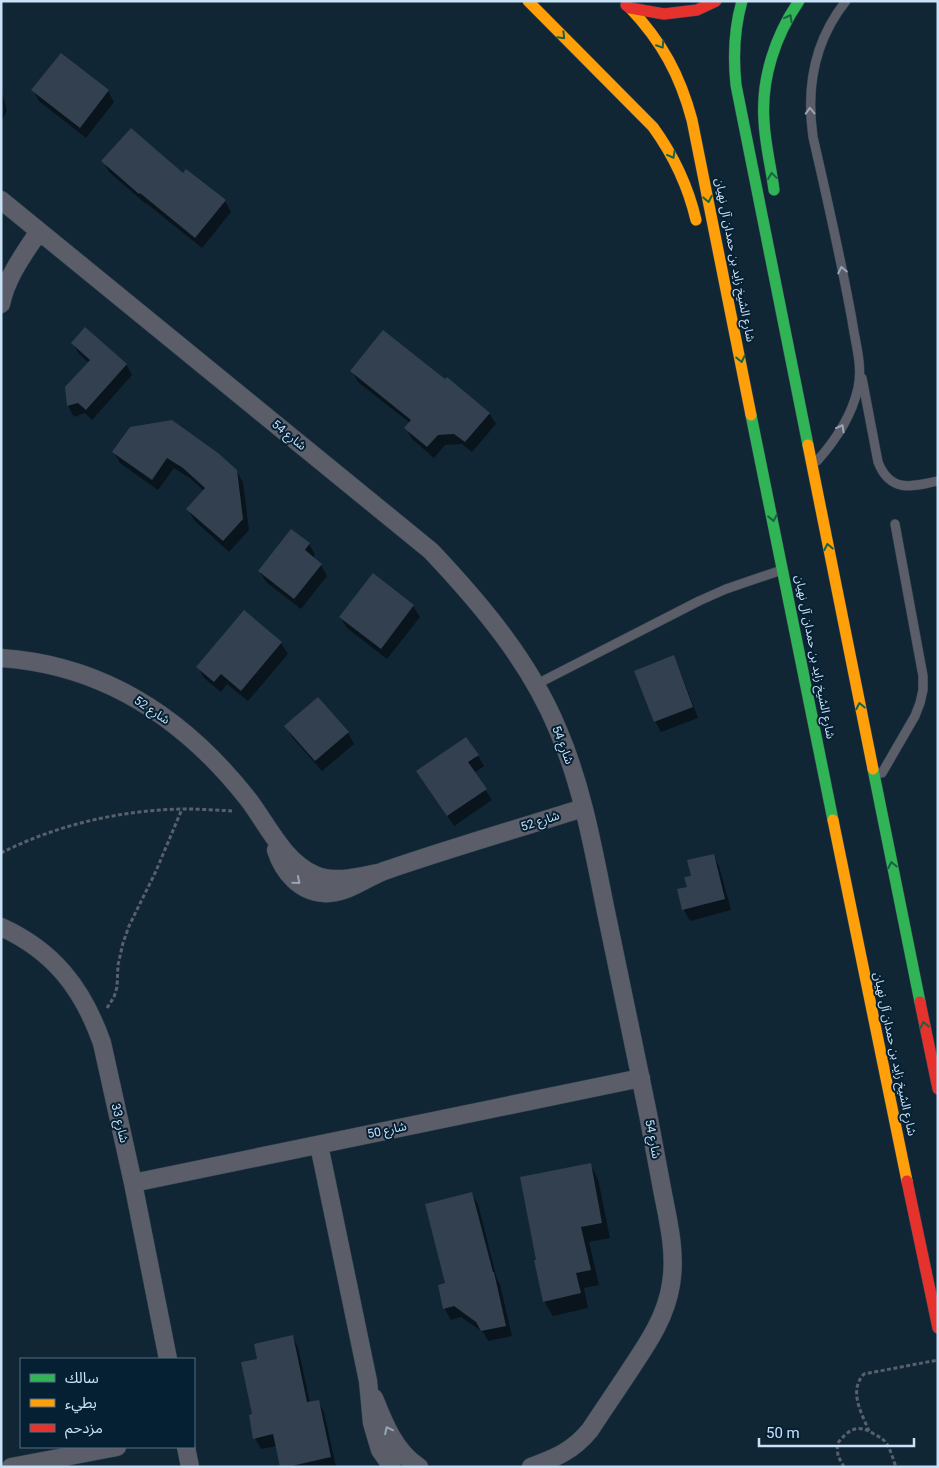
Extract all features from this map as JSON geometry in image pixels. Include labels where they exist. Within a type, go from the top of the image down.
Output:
[{"type":"main road","points":[[528,1],[653,127],[664,142],[682,176],[689,193],[697,228]]},
{"type":"main road","points":[[618,1],[630,8],[664,14],[697,10],[716,1]]},
{"type":"main road","points":[[742,1],[735,32],[733,52],[734,75],[938,1090]]},
{"type":"main road","points":[[775,198],[764,120],[764,94],[770,63],[781,32],[799,1]]},
{"type":"main road","name":"شارع الشيخ زايد بن حمدان آل نهيان","points":[[630,8],[644,22],[667,54],[678,75],[692,120],[784,570],[853,921],[938,1328]]},
{"type":"main road","points":[[771,258],[777,237]]},
{"type":"main road","points":[[712,283],[728,295]]},
{"type":"street","name":"شارع 54","points":[[1,200],[431,550],[487,614],[512,647],[535,685],[558,730],[570,764],[591,838],[671,1233],[673,1268],[667,1302],[654,1333],[582,1440],[562,1454],[531,1467]]},
{"type":"street","points":[[1,304],[10,276],[39,231]]},
{"type":"street","name":"شارع 52","points":[[1,658],[27,660],[71,670],[94,678],[136,699],[165,718],[199,746],[231,778],[266,824],[280,846],[294,862],[317,876],[340,880],[382,872],[583,808]]},
{"type":"street","name":"شارع 33","points":[[1,927],[28,942],[61,969],[84,1000],[94,1021],[102,1042],[133,1183],[168,1358]]},
{"type":"street","name":"شارع 50","points":[[133,1183],[640,1078]]},
{"type":"street","points":[[319,1144],[368,1381],[375,1437],[380,1450],[392,1467]]},
{"type":"street","points":[[368,1381],[378,1409],[397,1447],[419,1467]]},
{"type":"street","points":[[11,1467],[112,1448]]},
{"type":"street","points":[[186,1448],[190,1467]]},
{"type":"lane","points":[[846,1],[823,39],[812,76],[810,117],[813,137],[846,287],[878,462],[881,469],[901,486],[912,487],[938,481]]},
{"type":"lane","points":[[812,467],[835,438],[844,422],[858,388],[860,368]]},
{"type":"lane","points":[[875,784],[915,716],[923,690],[922,669],[895,524]]},
{"type":"lane","points":[[535,685],[699,600],[733,586],[784,570]]},
{"type":"path","points":[[94,1021],[109,1006],[114,997],[117,987],[118,965],[129,926],[156,871],[182,809]]},
{"type":"path","points":[[1,853],[67,827],[95,820],[134,813],[182,809],[210,810]]},
{"type":"path","points":[[870,1431],[856,1393],[856,1386],[864,1374],[938,1360]]},
{"type":"path","points":[[844,1467],[838,1456],[837,1444],[845,1434],[854,1429],[870,1431],[886,1443],[896,1467]]},
{"type":"building","points":[[61,53],[109,90],[80,128],[31,90]]},
{"type":"building","points":[[131,128],[183,173],[186,169],[226,200],[195,238],[101,161]]},
{"type":"building","points":[[85,327],[127,364],[86,410],[78,403],[67,406],[65,387],[90,360],[71,343]]},
{"type":"building","points":[[383,330],[445,379],[447,377],[490,413],[465,442],[454,434],[438,435],[427,447],[404,428],[411,420],[350,371]]},
{"type":"building","points":[[172,420],[218,453],[237,470],[243,519],[223,541],[186,509],[205,488],[183,468],[167,458],[152,480],[112,452],[130,427]]},
{"type":"building","points":[[291,529],[310,543],[305,550],[322,564],[294,599],[258,571]]},
{"type":"building","points":[[373,573],[414,605],[381,649],[339,617]]},
{"type":"building","points":[[244,610],[282,642],[241,691],[221,674],[214,682],[196,667]]},
{"type":"building","points":[[674,655],[693,707],[654,722],[634,671]]},
{"type":"building","points":[[318,697],[349,732],[315,761],[284,726]]},
{"type":"building","points":[[466,737],[479,755],[468,762],[487,789],[447,816],[416,771]]},
{"type":"building","points":[[714,854],[725,899],[682,910],[677,889],[687,887],[684,877],[691,876],[687,860]]},
{"type":"building","points":[[591,1163],[602,1223],[581,1227],[591,1270],[576,1273],[581,1293],[543,1302],[520,1177]]},
{"type":"building","points":[[472,1192],[494,1272],[506,1326],[481,1331],[476,1322],[454,1306],[443,1309],[438,1285],[445,1283],[425,1204]]},
{"type":"building","points":[[293,1335],[307,1402],[319,1400],[331,1457],[280,1467],[273,1434],[253,1439],[249,1415],[252,1414],[241,1362],[257,1359],[254,1344]]},
{"type":"traffic: fast","points":[[742,1],[735,43],[736,85],[808,445]]},
{"type":"traffic: fast","points":[[774,190],[765,130],[765,89],[771,58],[790,14],[799,1]]},
{"type":"traffic: fast","points":[[751,415],[833,820]]},
{"type":"traffic: fast","points":[[873,769],[920,1002]]},
{"type":"traffic: slow","points":[[528,1],[653,127],[679,172],[689,195],[696,220]]},
{"type":"traffic: slow","points":[[630,8],[669,60],[682,88],[692,120],[751,415]]},
{"type":"traffic: slow","points":[[808,445],[873,769]]},
{"type":"traffic: slow","points":[[833,820],[907,1181]]},
{"type":"traffic: jam","points":[[626,5],[630,8],[664,14],[697,10],[716,1]]},
{"type":"traffic: jam","points":[[920,1002],[938,1089]]},
{"type":"traffic: jam","points":[[907,1181],[938,1328]]}]
